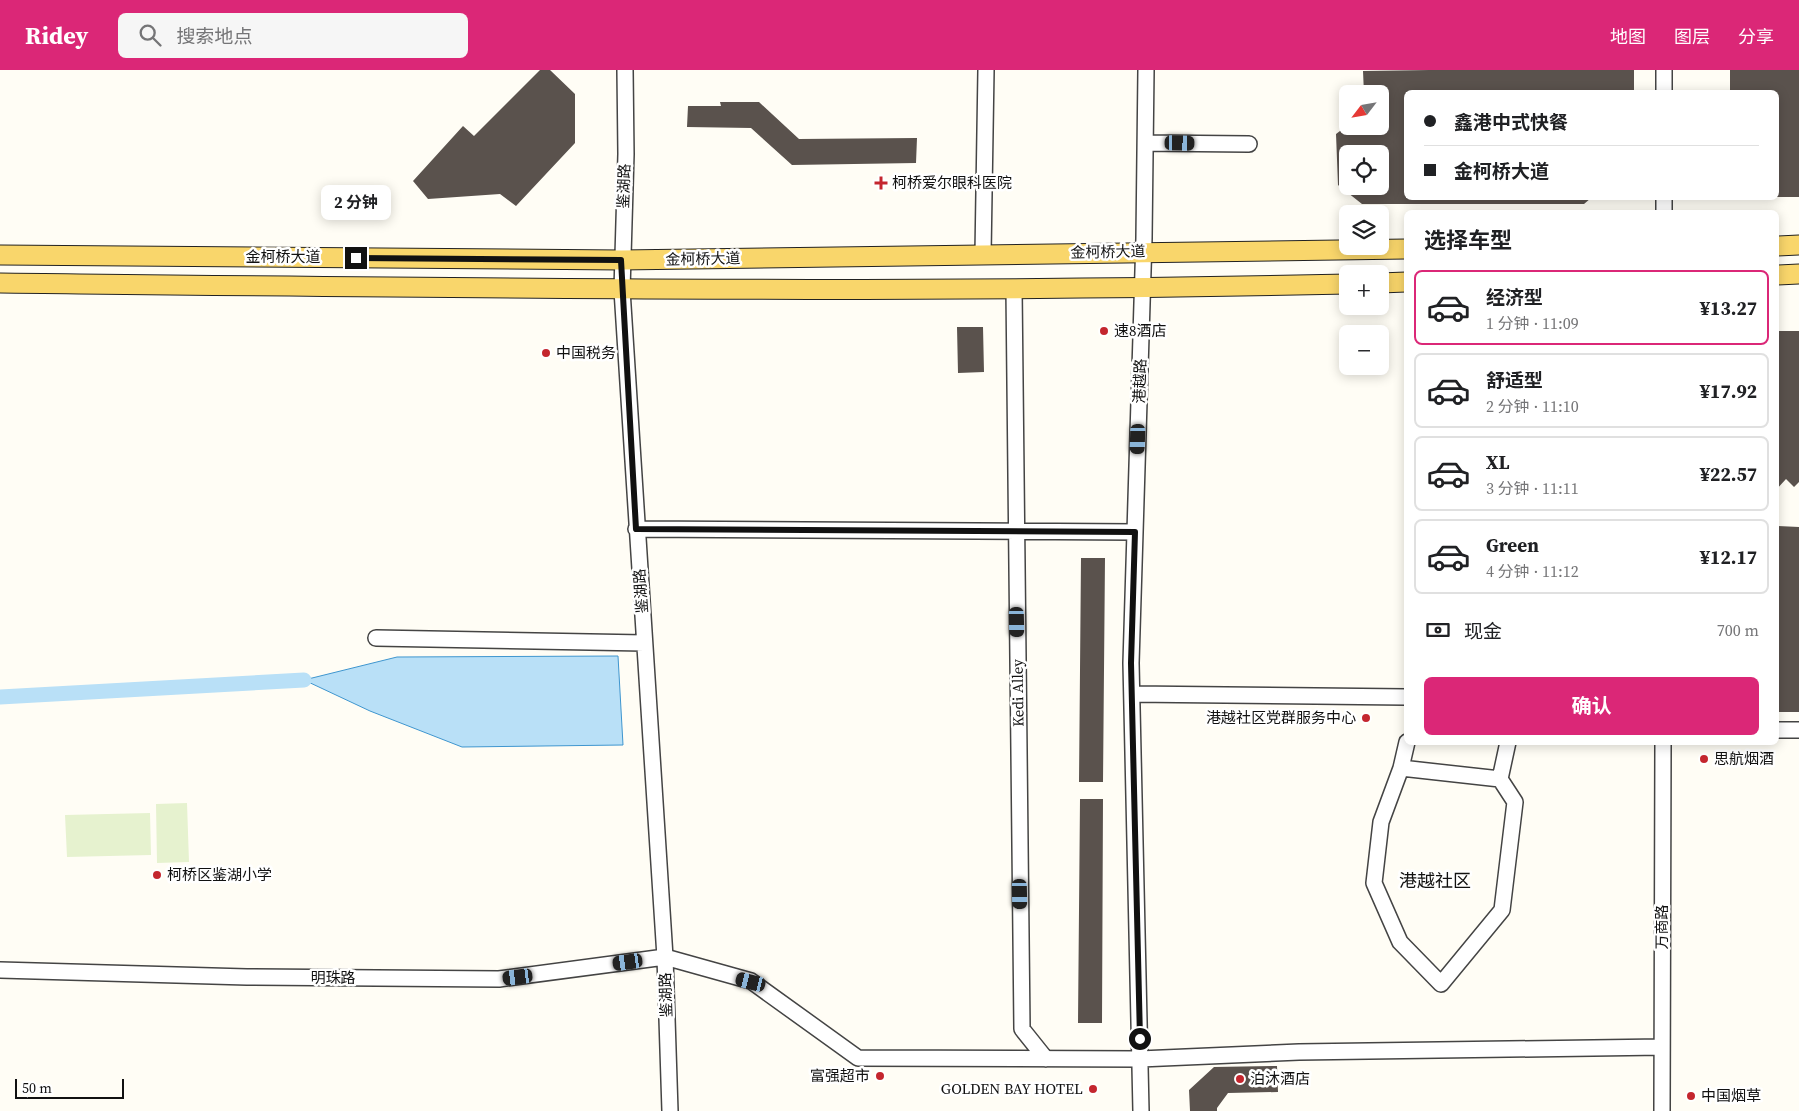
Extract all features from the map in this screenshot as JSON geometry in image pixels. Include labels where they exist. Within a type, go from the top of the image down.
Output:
[{"type":"main road","points":[[1779,246],[1799,245]]},
{"type":"main road","name":"金柯桥大道","points":[[0,255],[621,260],[1144,251],[1404,249]]},
{"type":"main road","points":[[1779,275],[1799,274]]},
{"type":"main road","points":[[1389,283],[1404,282]]},
{"type":"main road","name":"金柯桥大道","points":[[0,283],[622,290],[1143,289],[1339,284]]},
{"type":"street","name":"鉴湖路","points":[[625,70],[626,154],[621,260],[622,290],[665,957],[670,1111]]},
{"type":"street","points":[[982,254],[986,70]]},
{"type":"street","name":"港越路","points":[[1141,1111],[1132,694],[1144,251],[1146,70]]},
{"type":"street","points":[[1664,70],[1664,90]]},
{"type":"street","points":[[1146,143],[1249,144]]},
{"type":"street","name":"Kedi Alley","points":[[1014,289],[1022,1029],[1046,1059]]},
{"type":"street","points":[[636,529],[1135,532]]},
{"type":"street","points":[[376,638],[644,643]]},
{"type":"street","points":[[1132,694],[1404,698]]},
{"type":"street","points":[[1779,730],[1799,730]]},
{"type":"street","points":[[1406,745],[1402,768],[1381,822],[1374,883],[1400,942],[1441,984],[1502,910],[1515,802],[1500,779],[1507,745]]},
{"type":"street","name":"万商路","points":[[1662,1111],[1663,745]]},
{"type":"street","points":[[1402,768],[1500,779]]},
{"type":"street","points":[[665,957],[751,982],[858,1058],[1140,1059],[1299,1052],[1662,1047]]},
{"type":"street","name":"明珠路","points":[[0,970],[247,977],[500,979],[665,957]]},
{"type":"green space","points":[[187,803],[189,862],[157,863],[156,804]]},
{"type":"green space","points":[[150,813],[151,855],[67,857],[65,815]]},
{"type":"water","points":[[618,656],[623,745],[462,747],[370,711],[304,680],[397,657]]},
{"type":"building","points":[[540,70],[550,70],[575,94],[575,143],[516,206],[500,194],[428,199],[413,181],[463,126],[474,136]]},
{"type":"building","points":[[1634,70],[1634,90],[1404,90],[1404,200],[1589,200],[1584,204],[1362,204],[1351,195],[1389,195],[1389,145],[1339,145],[1339,186],[1336,134],[1339,132],[1339,135],[1389,135],[1389,85],[1364,85],[1363,71]]},
{"type":"building","points":[[1730,70],[1799,70],[1799,197],[1779,197],[1779,90],[1730,90]]},
{"type":"building","points":[[720,102],[759,102],[799,139],[917,138],[916,163],[792,165],[751,128],[687,127],[688,106],[721,106]]},
{"type":"building","points":[[957,327],[983,327],[984,372],[958,373]]},
{"type":"building","points":[[1779,331],[1799,331],[1799,482],[1794,487],[1786,479],[1779,487]]},
{"type":"building","points":[[1779,526],[1799,527],[1799,712],[1779,712]]},
{"type":"building","points":[[1081,558],[1105,558],[1103,782],[1079,782]]},
{"type":"building","points":[[1080,799],[1103,799],[1102,1023],[1078,1023]]},
{"type":"building","name":"泊沐酒店","points":[[1277,1066],[1278,1092],[1228,1093],[1217,1108],[1217,1111],[1190,1111],[1189,1090],[1214,1067]]},
{"type":"waterway","points":[[0,697],[304,680]]},
{"type":"place","name":"柯桥爱尔眼科医院","points":[[881,183]]},
{"type":"place","name":"速8酒店","points":[[1104,331]]},
{"type":"place","name":"中国税务","points":[[546,353]]},
{"type":"place","name":"港越社区党群服务中心","points":[[1366,718]]},
{"type":"place","name":"思航烟酒","points":[[1704,759]]},
{"type":"place","name":"柯桥区鉴湖小学","points":[[157,875]]},
{"type":"place","name":"富强超市","points":[[880,1076]]},
{"type":"place","name":"泊沐酒店","points":[[1240,1079]]},
{"type":"place","name":"GOLDEN BAY HOTEL","points":[[1093,1089]]},
{"type":"place","name":"中国烟草","points":[[1691,1096]]},
{"type":"district","name":"港越社区","points":[[1435,881]]},
{"type":"route","points":[[356,258],[621,260],[636,529],[1135,532],[1131,663],[1140,1039]]}]
